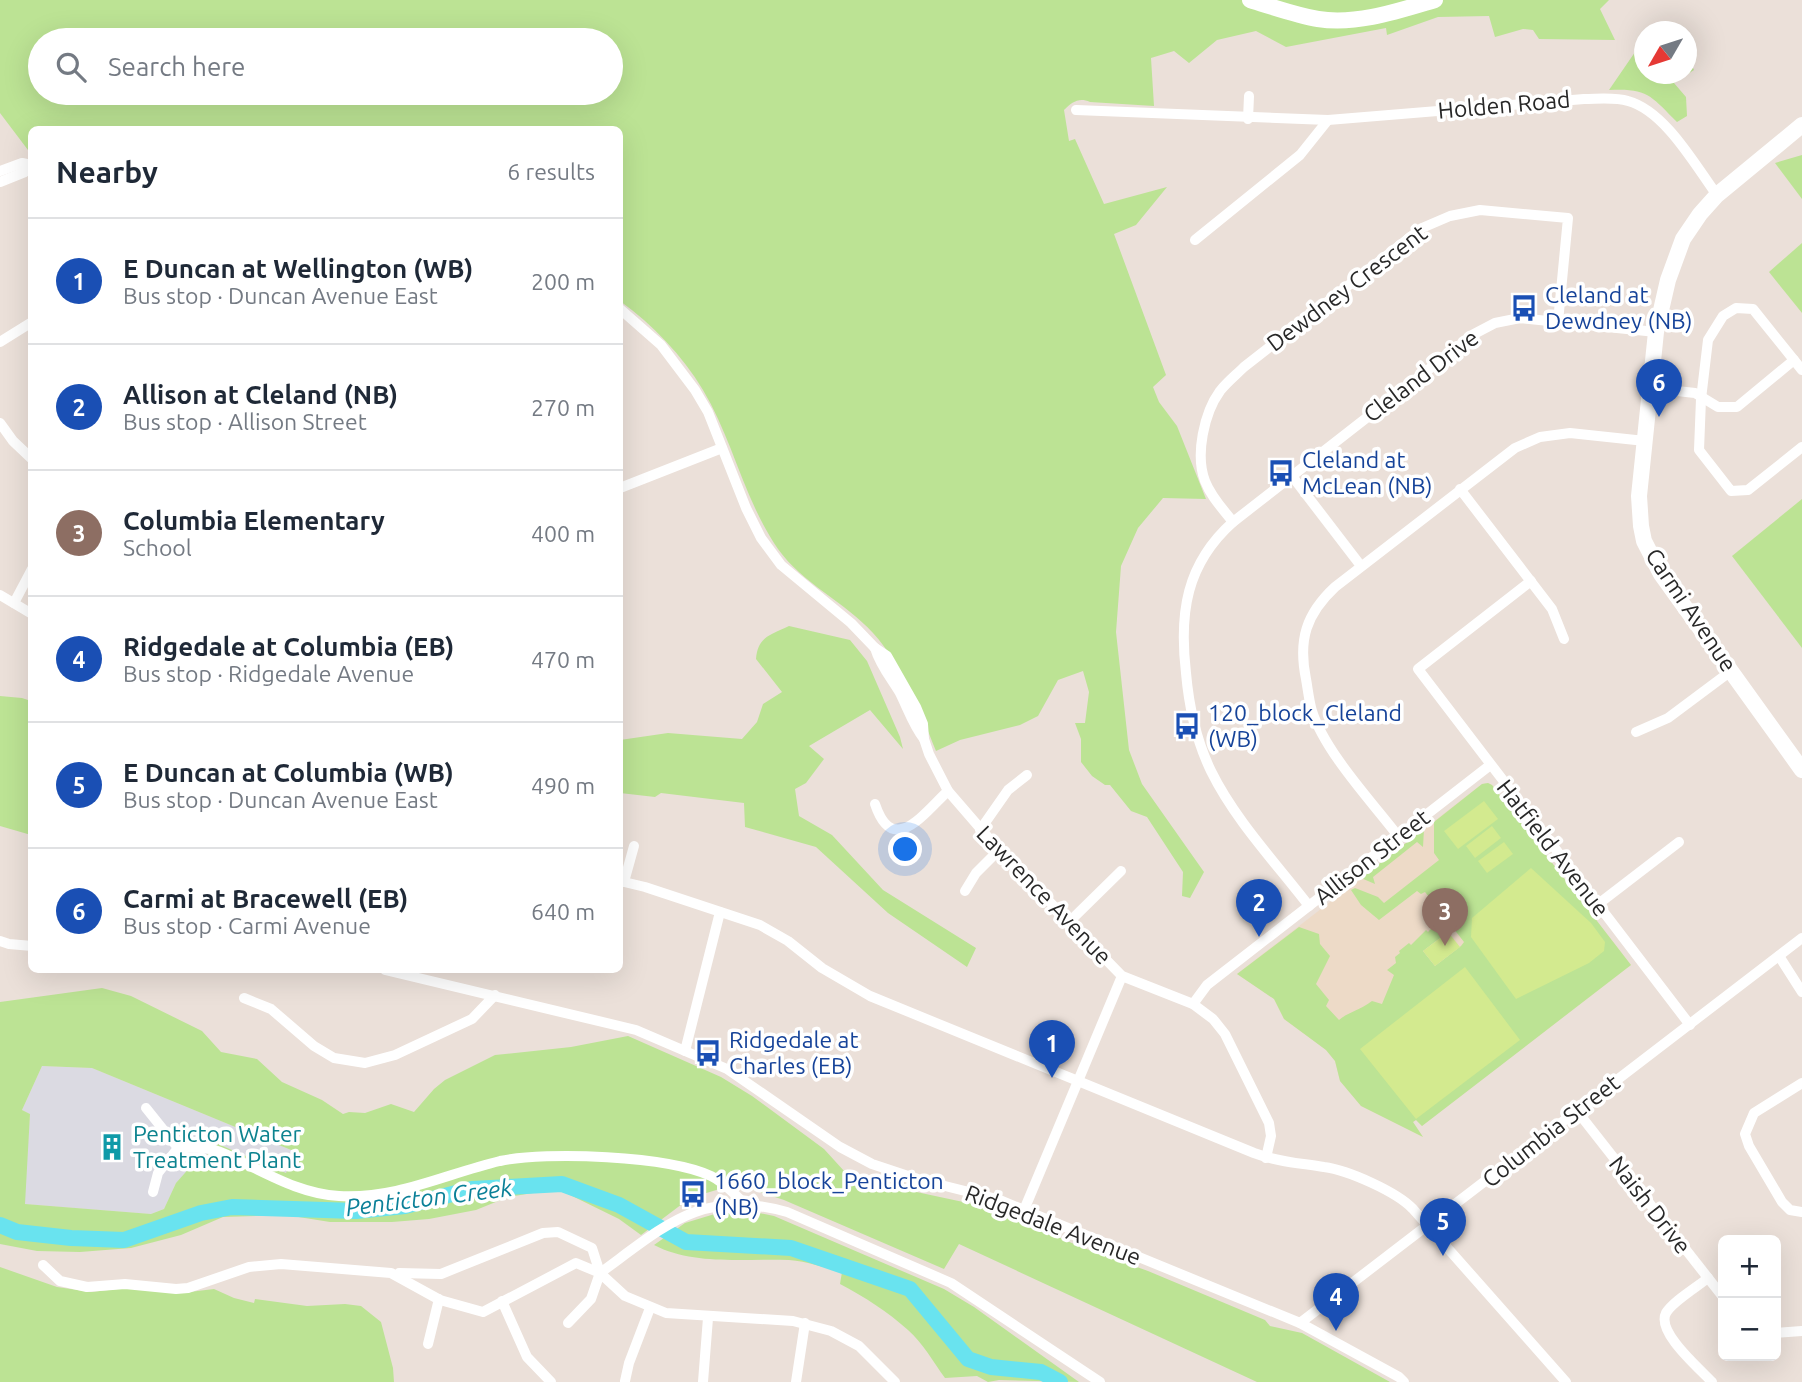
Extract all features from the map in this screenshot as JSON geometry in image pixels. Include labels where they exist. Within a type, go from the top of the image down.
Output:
[{"type":"street","points":[[1250,0],[1304,16],[1332,20],[1366,17],[1435,0]]},
{"type":"street","points":[[1248,119],[1249,96]]},
{"type":"street","name":"Holden Road","points":[[1076,110],[1248,119],[1328,120],[1584,99],[1626,100],[1646,108],[1664,124],[1717,195]]},
{"type":"street","points":[[1195,240],[1300,155],[1328,120]]},
{"type":"street","name":"Carmi Avenue","points":[[1802,125],[1717,195],[1692,225],[1674,259],[1656,331],[1639,511],[1644,541],[1661,574],[1802,770]]},
{"type":"street","points":[[0,171],[22,163],[28,165]]},
{"type":"street","points":[[0,182],[28,169]]},
{"type":"street","name":"Dewdney Crescent","points":[[1233,522],[1204,479],[1202,453],[1206,424],[1220,391],[1244,367],[1422,228],[1450,216],[1480,210],[1568,218],[1558,322]]},
{"type":"street","points":[[1802,370],[1754,309],[1736,308],[1723,316],[1709,340],[1701,399],[1699,450],[1731,491],[1748,490],[1802,447]]},
{"type":"street","name":"Lawrence Avenue","points":[[623,312],[661,345],[708,412],[746,509],[761,537],[781,565],[851,623],[875,648],[879,662],[924,739],[938,775],[948,791],[999,850],[1122,976],[1193,1004],[1213,1019],[1225,1034],[1270,1130],[1266,1158]]},
{"type":"street","name":"Cleland Drive","points":[[1309,906],[1224,794],[1212,772],[1193,722],[1184,657],[1184,611],[1188,593],[1201,562],[1218,535],[1233,522],[1474,334],[1495,323],[1520,318],[1656,331]]},
{"type":"street","points":[[0,342],[28,324]]},
{"type":"street","points":[[1650,388],[1695,393],[1718,407],[1737,407],[1794,360]]},
{"type":"street","points":[[0,423],[28,455]]},
{"type":"street","points":[[1398,836],[1332,749],[1312,712],[1303,663],[1303,640],[1309,620],[1320,601],[1515,447],[1540,437],[1570,433],[1645,441]]},
{"type":"street","points":[[623,487],[722,448]]},
{"type":"street","points":[[1292,476],[1362,566]]},
{"type":"street","points":[[1460,489],[1552,608],[1564,639]]},
{"type":"street","points":[[14,603],[28,577]]},
{"type":"street","name":"Hatfield Avenue","points":[[1531,581],[1418,669],[1489,766],[1690,1025]]},
{"type":"street","points":[[0,595],[28,612]]},
{"type":"street","points":[[1636,732],[1668,718],[1731,671]]},
{"type":"street","name":"Allison Street","points":[[1193,1004],[1207,985],[1489,766]]},
{"type":"street","points":[[981,830],[1007,794],[1027,775]]},
{"type":"street","points":[[875,804],[883,822],[893,830],[900,830],[911,826],[948,791]]},
{"type":"street","points":[[1597,905],[1679,842]]},
{"type":"street","points":[[623,878],[634,846]]},
{"type":"street","points":[[965,891],[976,873],[999,850]]},
{"type":"street","points":[[1068,923],[1121,871]]},
{"type":"street","points":[[623,881],[751,922],[774,933],[822,968],[870,996],[1266,1158],[1338,1170],[1405,1200],[1566,1382]]},
{"type":"street","points":[[684,1051],[720,912]]},
{"type":"street","name":"Columbia Street","points":[[1300,1323],[1802,938]]},
{"type":"street","points":[[0,941],[28,945]]},
{"type":"street","points":[[1779,956],[1802,992]]},
{"type":"street","name":"Ridgedale Avenue","points":[[398,973],[636,1030],[727,1069],[841,1147],[872,1164],[917,1179],[997,1199],[1300,1323],[1404,1382]]},
{"type":"street","points":[[1024,1210],[1122,976]]},
{"type":"street","points":[[244,998],[271,1009],[323,1053],[349,1063],[365,1063],[395,1055],[472,1019],[495,995]]},
{"type":"street","points":[[1802,1083],[1754,1113],[1745,1134],[1749,1146],[1782,1202],[1790,1209],[1802,1212]]},
{"type":"street","points":[[146,1108],[178,1148],[210,1149],[297,1188],[319,1194],[342,1196],[391,1193],[513,1160],[612,1158],[678,1165],[713,1176],[744,1203]]},
{"type":"street","name":"Naish Drive","points":[[1577,1111],[1718,1291]]},
{"type":"street","points":[[153,1192],[158,1172],[178,1148]]},
{"type":"street","points":[[568,1323],[591,1299],[600,1273],[668,1223],[714,1205],[744,1203],[787,1212],[951,1283],[1100,1382]]},
{"type":"street","points":[[43,1265],[60,1281],[87,1287],[125,1284],[188,1288],[249,1266],[281,1264],[391,1273],[441,1274],[554,1231],[592,1248],[600,1273]]},
{"type":"street","points":[[391,1273],[439,1299],[482,1312],[576,1263],[600,1273],[625,1296],[650,1308],[675,1315],[805,1323],[831,1331],[859,1346],[895,1382]]},
{"type":"street","points":[[1707,1278],[1670,1307],[1663,1322],[1669,1336],[1712,1382]]},
{"type":"street","points":[[428,1344],[439,1299]]},
{"type":"street","points":[[502,1301],[527,1357],[551,1382]]},
{"type":"street","points":[[625,1381],[650,1308]]},
{"type":"street","points":[[703,1382],[708,1318]]},
{"type":"street","points":[[796,1382],[805,1323]]},
{"type":"street","points":[[1781,1333],[1802,1331]]},
{"type":"shaded area","points":[[1488,783],[1631,965],[1422,1126],[1416,1120],[1413,1122],[1423,1137],[1361,1106],[1340,1081],[1335,1061],[1326,1050],[1284,1019],[1274,999],[1237,974],[1482,784]]},
{"type":"shaded area","points":[[42,1066],[92,1068],[296,1152],[286,1173],[218,1144],[176,1183],[164,1209],[151,1214],[24,1204],[30,1114],[22,1110]]},
{"type":"green space","points":[[0,0],[1609,0],[1600,9],[1615,40],[1539,39],[1533,30],[1523,29],[1495,37],[1489,16],[1438,17],[1387,35],[1386,28],[1286,47],[1256,31],[1217,40],[1189,63],[1174,51],[1151,58],[1154,106],[1079,100],[1064,110],[1069,141],[1075,139],[1104,204],[1167,187],[1136,225],[1114,234],[1166,375],[1153,387],[1159,402],[1177,426],[1206,499],[1163,498],[1138,528],[1121,566],[1116,632],[1129,750],[1142,784],[1204,872],[1190,898],[1182,896],[1183,872],[1147,817],[1131,811],[1110,785],[1105,785],[1092,776],[1081,762],[1081,739],[1075,723],[1085,723],[1089,692],[1083,671],[1058,680],[1038,716],[1020,725],[960,740],[936,751],[910,689],[884,646],[862,622],[799,573],[778,549],[756,511],[723,429],[703,390],[666,341],[623,303],[623,126],[28,126],[28,150],[0,113]]},
{"type":"green space","points":[[1634,54],[1634,84],[1675,84],[1686,97],[1687,116],[1677,122],[1654,100],[1641,92],[1609,90]]},
{"type":"green space","points":[[1802,155],[1802,199],[1775,163]]},
{"type":"green space","points":[[1802,243],[1802,313],[1769,272]]},
{"type":"green space","points":[[1802,499],[1802,648],[1732,556]]},
{"type":"green space","points":[[789,626],[850,640],[867,661],[903,749],[870,710],[809,746],[824,759],[806,783],[795,789],[799,816],[832,835],[883,890],[976,948],[967,967],[888,913],[816,847],[745,827],[744,803],[661,793],[655,797],[623,793],[623,740],[668,733],[742,739],[757,722],[763,704],[782,692],[756,659],[759,645],[766,637]]},
{"type":"green space","points":[[0,696],[28,700],[28,834],[0,826]]},
{"type":"green space","points":[[1488,783],[1631,965],[1422,1126],[1416,1120],[1413,1122],[1423,1137],[1361,1106],[1340,1081],[1335,1061],[1326,1050],[1284,1019],[1274,999],[1237,974],[1299,927],[1319,934],[1320,944],[1330,956],[1316,984],[1329,1000],[1326,1006],[1339,1020],[1372,1001],[1382,1004],[1394,975],[1387,970],[1396,963],[1395,957],[1399,951],[1441,921],[1448,932],[1423,951],[1435,966],[1464,942],[1425,892],[1421,894],[1417,891],[1379,920],[1361,905],[1351,890],[1355,888],[1378,897],[1384,903],[1439,860],[1434,853],[1434,822],[1482,784]]},
{"type":"green space","points":[[1484,801],[1498,819],[1458,849],[1444,831]]},
{"type":"green space","points":[[1492,826],[1501,838],[1475,858],[1466,846]]},
{"type":"green space","points":[[1424,829],[1423,847],[1417,842],[1373,877],[1375,884],[1361,878]]},
{"type":"green space","points":[[1504,842],[1513,854],[1487,873],[1478,861]]},
{"type":"green space","points":[[1531,868],[1591,923],[1605,942],[1604,951],[1589,963],[1516,999],[1471,937],[1472,918]]},
{"type":"green space","points":[[1448,932],[1460,947],[1435,966],[1423,951]]},
{"type":"green space","points":[[1465,967],[1520,1040],[1416,1119],[1360,1049]]},
{"type":"green space","points":[[102,988],[131,996],[202,1031],[221,1052],[257,1059],[282,1082],[322,1100],[343,1114],[365,1113],[391,1104],[414,1112],[445,1080],[495,1055],[571,1047],[628,1036],[721,1077],[752,1096],[824,1149],[855,1183],[865,1181],[1010,1212],[1034,1222],[1042,1230],[1265,1320],[1270,1326],[1302,1333],[1390,1382],[1257,1382],[959,1244],[944,1269],[784,1200],[736,1184],[690,1198],[641,1235],[619,1219],[564,1192],[539,1192],[508,1197],[476,1210],[429,1219],[392,1222],[330,1222],[286,1215],[223,1217],[181,1235],[131,1248],[80,1252],[37,1251],[0,1244],[0,1002]],"holes":[[[42,1066],[92,1068],[296,1152],[286,1173],[218,1144],[206,1156],[200,1156],[176,1183],[164,1209],[151,1214],[25,1204],[30,1114],[22,1110]]]},
{"type":"green space","points":[[745,1210],[774,1216],[944,1289],[974,1307],[1079,1382],[988,1382],[977,1376],[945,1378],[908,1330],[876,1305],[840,1284],[842,1272],[796,1261],[720,1260],[686,1256],[654,1245],[685,1223],[718,1211]]},
{"type":"green space","points":[[0,1267],[57,1287],[91,1292],[127,1288],[181,1293],[214,1289],[254,1303],[255,1299],[307,1306],[361,1306],[381,1322],[394,1382],[0,1382]]},
{"type":"waterway","name":"Penticton Creek","points":[[0,1225],[17,1232],[124,1240],[201,1213],[232,1207],[356,1211],[405,1206],[472,1189],[562,1184],[619,1205],[686,1242],[791,1248],[910,1289],[968,1359],[991,1367],[1041,1372],[1060,1382]]},
{"type":"place","name":"Cleland at Dewdney (NB)","points":[[1524,308]]},
{"type":"place","name":"Carmi at Bracewell (EB)","points":[[1659,417]]},
{"type":"place","name":"Cleland at McLean (NB)","points":[[1281,473]]},
{"type":"place","name":"120_block_Cleland (WB)","points":[[1187,726]]},
{"type":"place","name":"Allison at Cleland (NB)","points":[[1259,937]]},
{"type":"place","name":"Columbia Elementary","points":[[1445,946]]},
{"type":"place","name":"Ridgedale at Charles (EB)","points":[[708,1053]]},
{"type":"place","name":"E Duncan at Wellington (WB)","points":[[1052,1078]]},
{"type":"place","name":"Penticton Water Treatment Plant","points":[[112,1147]]},
{"type":"place","name":"1660_block_Penticton (NB)","points":[[693,1194]]},
{"type":"place","name":"E Duncan at Columbia (WB)","points":[[1443,1256]]},
{"type":"place","name":"Ridgedale at Columbia (EB)","points":[[1336,1331]]}]
